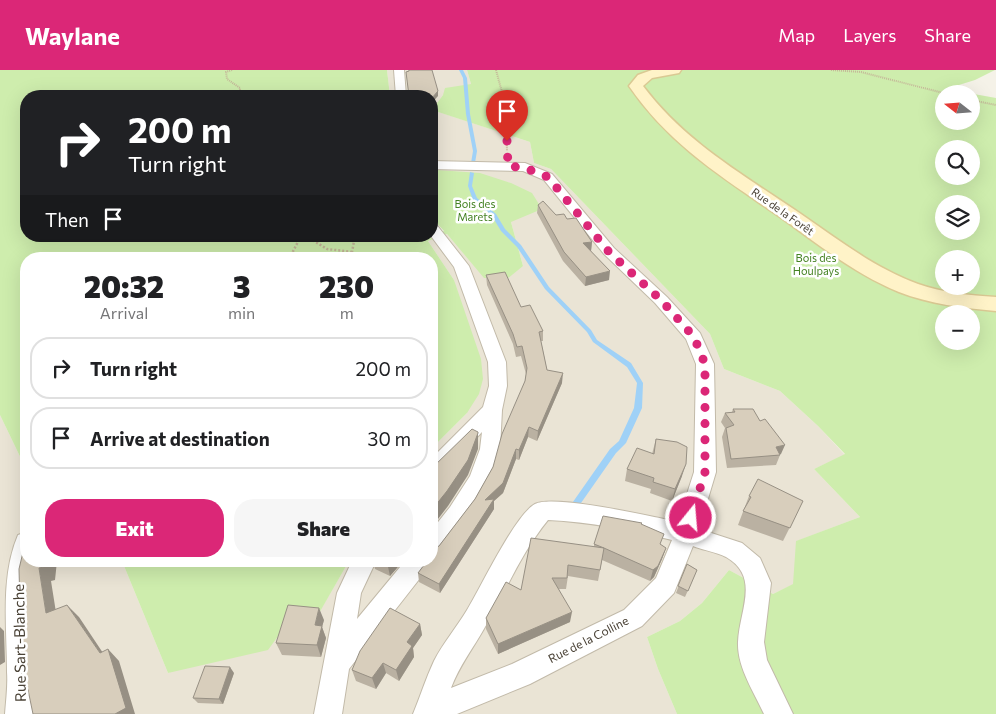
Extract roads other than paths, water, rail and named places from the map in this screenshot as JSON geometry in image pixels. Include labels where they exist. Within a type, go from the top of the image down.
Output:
[{"type":"main road","name":"Rue de la Forêt","points":[[674,70],[647,75],[640,79],[636,86],[646,100],[689,146],[851,258],[896,283],[938,298],[996,304]]},
{"type":"street","points":[[399,70],[401,90]]},
{"type":"street","name":"Rue de la Colline","points":[[428,712],[520,674],[633,618],[664,585],[686,534],[705,472],[705,364],[694,337],[661,300],[609,252],[548,177],[525,168],[508,166],[438,165]]},
{"type":"street","points":[[438,237],[461,266],[488,333],[497,362],[498,386],[492,410],[490,448],[479,477],[463,506],[438,539]]},
{"type":"street","points":[[438,465],[492,410]]},
{"type":"street","points":[[428,712],[444,670],[476,619],[522,535],[542,511],[571,512],[637,522],[686,534],[734,550],[752,565],[759,584],[751,642],[754,662],[779,714]]},
{"type":"street","name":"Rue Sart-Blanche","points":[[19,714],[21,674],[17,582],[20,567]]},
{"type":"street","points":[[328,714],[339,662],[349,593],[361,567]]},
{"type":"street","points":[[339,662],[415,567]]},
{"type":"waterway","points":[[461,70],[465,78],[468,114],[475,151],[473,163]]},
{"type":"waterway","points":[[472,173],[470,186],[475,199],[494,215],[503,230],[519,246],[547,288],[589,331],[595,341],[629,365],[640,383],[638,408],[622,443],[613,451],[571,511]]},
{"type":"park label","name":"Bois des Marets","points":[[475,209]]},
{"type":"park label","name":"Bois des Houlpays","points":[[816,263]]}]
